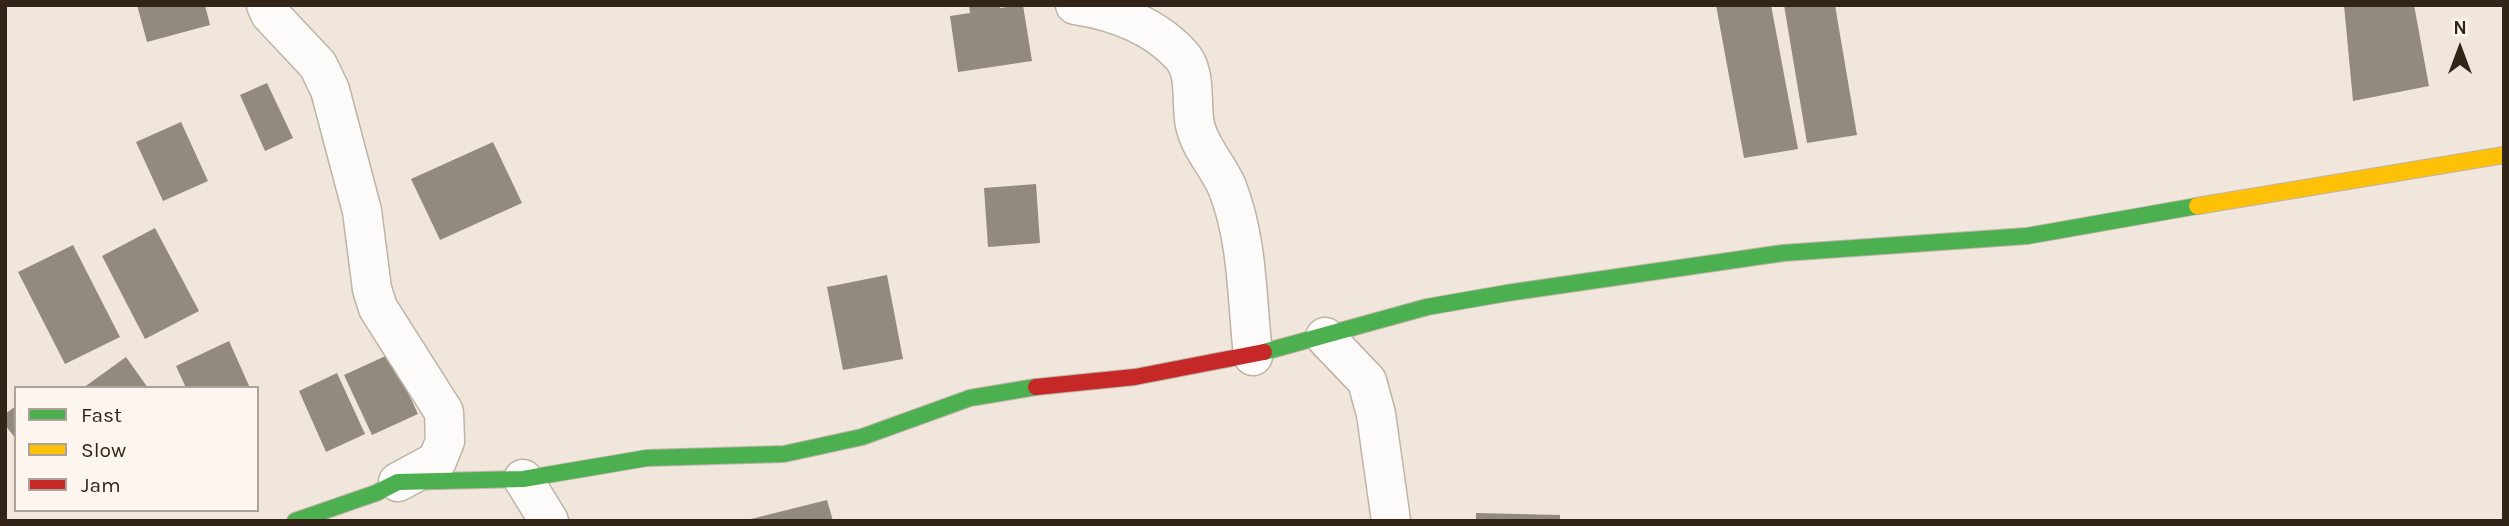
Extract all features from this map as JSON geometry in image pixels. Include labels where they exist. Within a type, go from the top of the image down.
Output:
[{"type":"street","points":[[266,5],[270,14],[318,65],[330,90],[362,211],[375,298],[444,412],[445,441],[437,461],[376,493],[295,521]]},
{"type":"street","points":[[1075,5],[1120,15],[1139,23],[1181,54],[1189,67],[1196,127],[1227,188],[1241,238],[1253,356]]},
{"type":"street","points":[[398,482],[523,479],[648,458],[784,454],[862,437],[970,398],[1135,377],[1253,356],[1427,306],[1783,253],[2027,236],[2144,213],[2240,200],[2504,155]]},
{"type":"street","points":[[1325,337],[1367,381],[1376,414],[1391,521]]},
{"type":"street","points":[[523,479],[549,521]]},
{"type":"building","points":[[137,5],[205,5],[210,25],[147,42]]},
{"type":"building","points":[[969,5],[1000,5],[1000,8],[1023,5],[1032,61],[958,72],[950,16],[970,13]]},
{"type":"building","points":[[1716,5],[1771,5],[1798,149],[1744,158]]},
{"type":"building","points":[[1784,5],[1835,5],[1857,135],[1807,143]]},
{"type":"building","points":[[2344,5],[2414,5],[2429,86],[2353,101]]},
{"type":"building","points":[[267,83],[293,138],[265,151],[240,95]]},
{"type":"building","points":[[181,122],[208,181],[163,201],[136,142]]},
{"type":"building","points":[[493,142],[522,203],[440,240],[411,179]]},
{"type":"building","points":[[1036,184],[1040,243],[988,247],[984,188]]},
{"type":"building","points":[[155,228],[199,311],[145,339],[102,256]]},
{"type":"building","points":[[73,245],[120,337],[65,364],[18,272]]},
{"type":"building","points":[[887,275],[903,359],[843,370],[827,287]]},
{"type":"building","points":[[229,341],[249,386],[185,386],[176,366]]},
{"type":"building","points":[[390,354],[418,414],[372,435],[344,375]]},
{"type":"building","points":[[126,357],[147,386],[86,386]]},
{"type":"building","points":[[337,373],[365,434],[326,452],[299,391]]},
{"type":"building","points":[[14,407],[14,436],[5,425],[5,414]]},
{"type":"building","points":[[827,500],[833,521],[747,521],[747,520]]},
{"type":"building","points":[[1476,513],[1560,515],[1560,521],[1476,521]]},
{"type":"traffic: fast","points":[[1264,352],[1427,307],[1507,293],[1783,253],[2027,236],[2197,206]]},
{"type":"traffic: fast","points":[[295,521],[376,493],[398,482],[523,479],[647,458],[784,454],[862,437],[970,398],[1036,387]]},
{"type":"traffic: slow","points":[[2197,206],[2504,155]]},
{"type":"traffic: jam","points":[[1036,387],[1135,377],[1264,352]]}]
